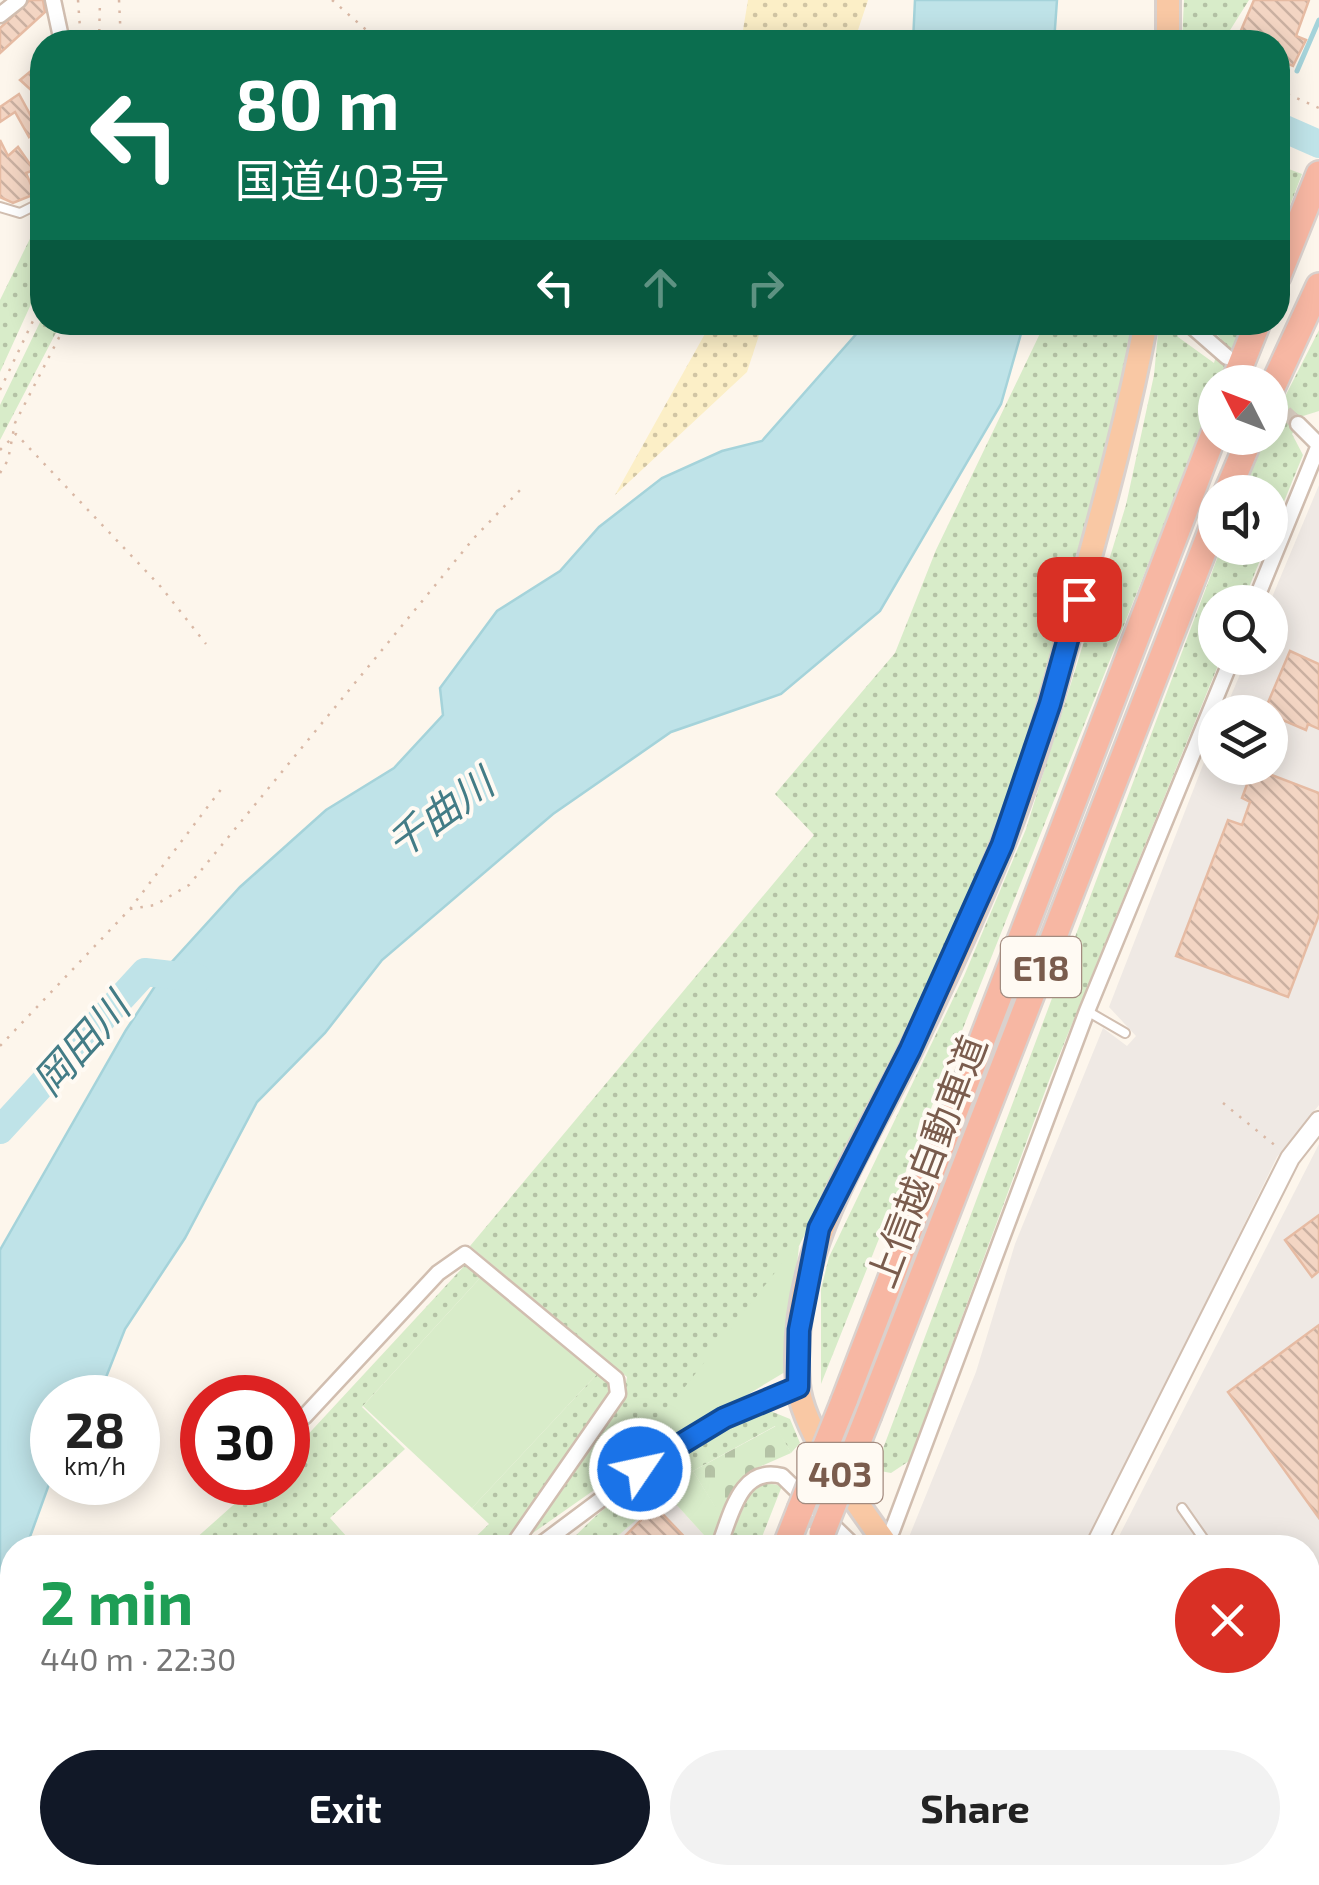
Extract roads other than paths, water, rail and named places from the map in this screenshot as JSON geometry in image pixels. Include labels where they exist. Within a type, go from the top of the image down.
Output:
[{"type":"highway","points":[[1168,0],[1168,30]]},
{"type":"highway","points":[[1290,246],[1317,179]]},
{"type":"highway","points":[[1282,365],[1319,286]]},
{"type":"highway","name":"403","points":[[887,1535],[814,1430],[798,1387],[799,1330],[819,1228],[910,1050],[1002,845],[1050,704],[1126,431],[1144,335]]},
{"type":"highway","points":[[1241,365],[1253,335]]},
{"type":"highway","name":"上信越自動車道","points":[[791,1535],[1206,455]]},
{"type":"highway","name":"上信越自動車道","points":[[821,1535],[1198,565]]},
{"type":"street","points":[[0,15],[19,0]]},
{"type":"street","points":[[53,0],[59,30]]},
{"type":"street","points":[[1202,335],[1227,357]]},
{"type":"street","points":[[1262,585],[1319,445],[1316,434],[1298,424]]},
{"type":"street","points":[[891,1535],[1086,1011],[1225,675]]},
{"type":"street","points":[[1101,1535],[1290,1158],[1319,1121]]},
{"type":"street","points":[[310,1412],[438,1273],[465,1254],[616,1379],[618,1394],[520,1535]]},
{"type":"street","points":[[553,1535],[666,1450],[798,1387]]},
{"type":"street","points":[[724,1535],[744,1487],[752,1478],[771,1473],[782,1476],[843,1535]]},
{"type":"lane","points":[[0,208],[20,212],[30,207]]},
{"type":"lane","points":[[1086,1011],[1125,1033]]},
{"type":"lane","points":[[1182,1508],[1201,1535]]},
{"type":"water","points":[[915,0],[1057,0],[1055,30],[914,30]]},
{"type":"water","name":"千曲川","points":[[855,335],[1021,335],[1001,404],[880,611],[781,694],[671,732],[553,814],[382,960],[325,1033],[257,1102],[185,1238],[125,1329],[107,1375],[30,1375],[30,1505],[41,1505],[31,1535],[0,1535],[0,1250],[126,1030],[169,965],[240,887],[326,810],[394,768],[443,715],[440,688],[497,611],[560,571],[599,527],[662,478],[722,451],[762,441]]},
{"type":"waterway","points":[[1297,71],[1319,20]]},
{"type":"waterway","points":[[1290,131],[1319,144]]},
{"type":"waterway","name":"岡田川","points":[[0,1130],[145,972],[198,978]]},
{"type":"tunnel","points":[[1288,415],[1298,424]]}]
